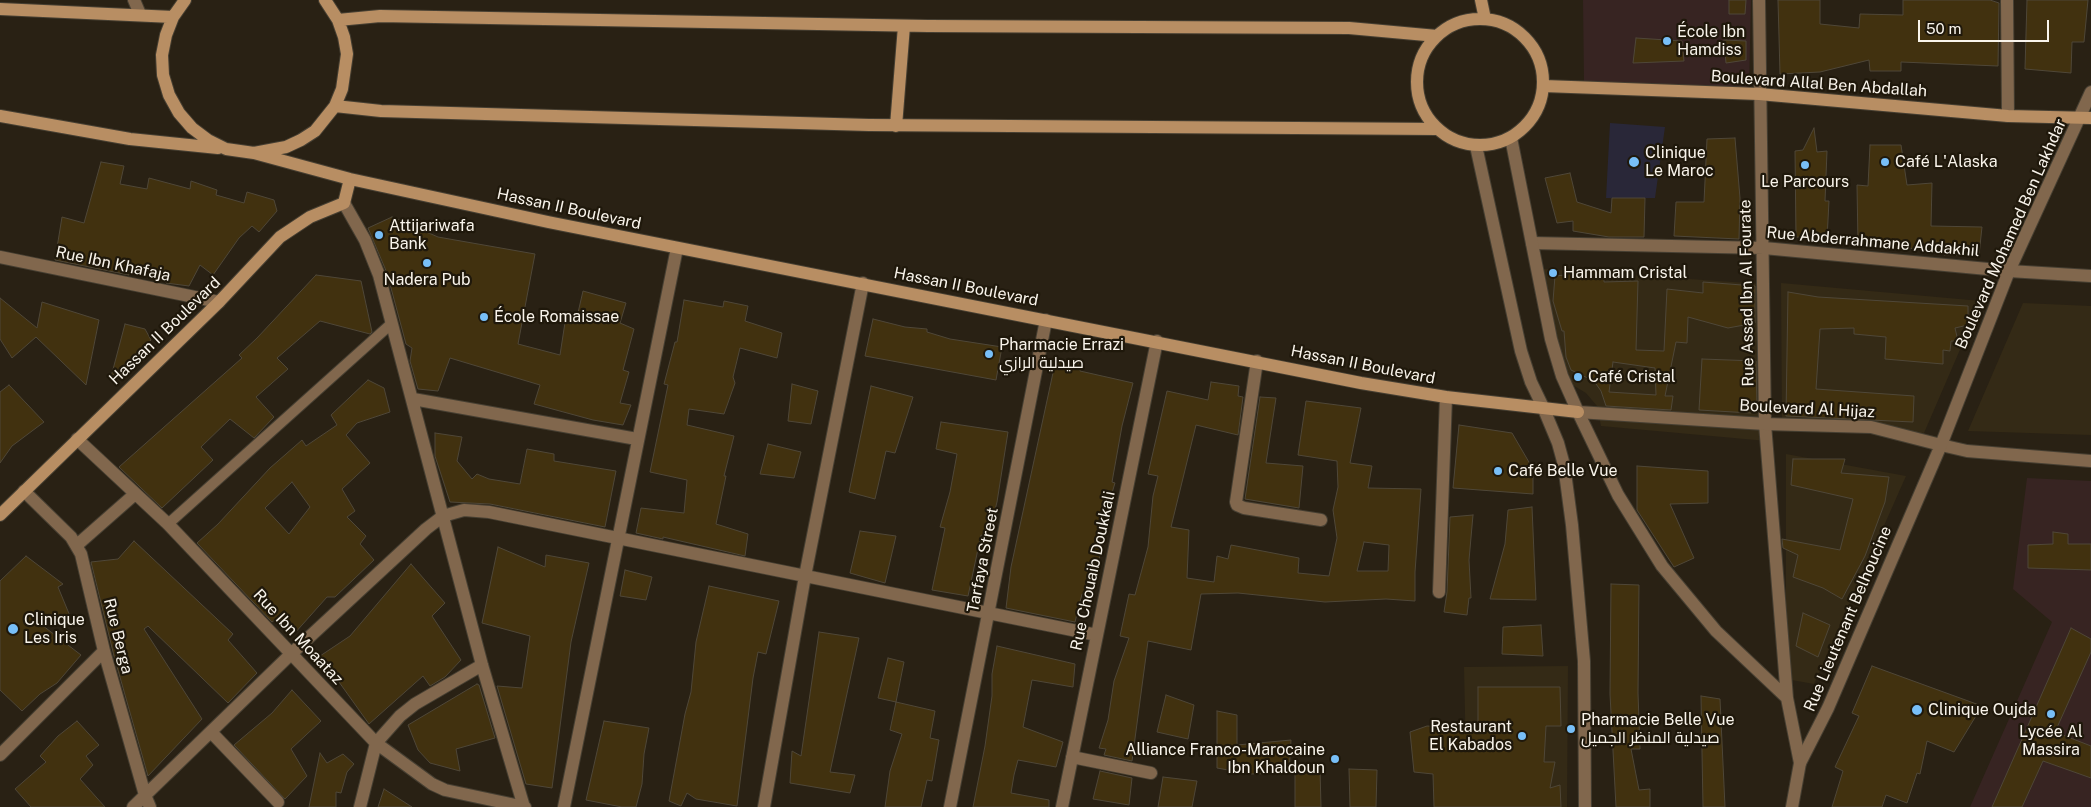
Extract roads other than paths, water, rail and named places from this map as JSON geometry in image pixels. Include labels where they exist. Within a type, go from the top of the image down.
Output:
[{"type":"main road","points":[[185,0],[173,16],[166,35],[162,55],[163,75],[169,95],[179,113],[192,128],[208,140],[226,148]]},
{"type":"main road","points":[[0,116],[130,139],[226,148],[254,153],[279,150],[315,131],[336,106],[342,89],[347,54],[344,36],[338,20],[325,0]]},
{"type":"main road","points":[[1481,0],[1485,19]]},
{"type":"main road","points":[[0,9],[173,16]]},
{"type":"main road","points":[[338,20],[380,16],[904,26],[1349,28],[1437,36]]},
{"type":"main road","points":[[1485,19],[1508,26],[1528,40],[1537,54],[1542,69],[1544,86],[1541,102],[1534,116],[1524,129],[1511,138],[1494,145],[1476,146],[1455,141],[1437,129],[1426,116],[1420,100],[1417,83],[1419,66],[1426,50],[1437,36],[1460,23],[1485,19]]},
{"type":"main road","points":[[896,126],[904,26]]},
{"type":"main road","name":"Boulevard Allal Ben Abdallah","points":[[1544,86],[1758,94],[2008,116],[2085,118]]},
{"type":"main road","points":[[336,106],[381,111],[896,126],[1437,129]]},
{"type":"main road","name":"Hassan II Boulevard","points":[[254,153],[350,179],[677,248],[1157,341],[1361,383],[1446,397],[1578,412]]},
{"type":"main road","points":[[344,203],[350,179]]},
{"type":"main road","name":"Hassan II Boulevard","points":[[0,515],[219,302],[280,237],[310,217],[344,203]]},
{"type":"street","points":[[134,0],[140,14]]},
{"type":"street","name":"Rue Assad Ibn Al Fourate","points":[[1759,0],[1758,94],[1764,248],[1765,424],[1787,698],[1800,763]]},
{"type":"street","points":[[2007,0],[2008,116]]},
{"type":"street","name":"Boulevard Mohamed Ben Lakhdar","points":[[1941,445],[2009,271],[2085,118],[2091,92]]},
{"type":"street","points":[[1511,138],[1554,352],[1578,412],[1618,495],[1662,566],[1716,631],[1787,698]]},
{"type":"street","points":[[1476,146],[1521,351],[1531,382],[1558,443],[1564,465],[1572,525],[1584,661],[1585,807]]},
{"type":"street","points":[[344,203],[372,255],[383,288],[482,665],[524,807]]},
{"type":"street","name":"Rue Abderrahmane Addakhil","points":[[1532,243],[1764,248],[2009,271],[2091,276]]},
{"type":"street","points":[[564,807],[677,248]]},
{"type":"street","name":"Rue Ibn Khafaja","points":[[0,257],[219,302]]},
{"type":"street","points":[[764,807],[805,576],[863,283]]},
{"type":"street","name":"Tarfaya Street","points":[[950,807],[1046,320]]},
{"type":"street","name":"Rue Chouaib Doukkali","points":[[1062,807],[1157,341]]},
{"type":"street","points":[[1257,361],[1236,502],[1244,508],[1321,520]]},
{"type":"street","points":[[1440,592],[1446,397]]},
{"type":"street","points":[[413,399],[637,439]]},
{"type":"street","name":"Boulevard Al Hijaz","points":[[1578,412],[1765,424],[1871,427],[1967,451],[2091,460]]},
{"type":"street","name":"Rue Ibn Moaataz","points":[[77,439],[168,524],[376,743],[432,784],[445,790],[524,807]]},
{"type":"street","name":"Rue Lieutenant Belhoucine","points":[[1792,807],[1800,763],[1828,708],[1941,445]]},
{"type":"street","name":"Rue Berga","points":[[24,491],[77,545],[84,565],[104,651],[147,801]]},
{"type":"street","points":[[77,545],[135,494]]},
{"type":"street","points":[[133,807],[147,801],[211,732],[291,654],[426,529],[444,516],[464,510],[478,510],[1097,635]]},
{"type":"street","points":[[0,755],[104,651]]},
{"type":"street","points":[[360,807],[376,743],[400,716],[415,704],[482,665]]},
{"type":"street","points":[[211,732],[278,802]]},
{"type":"street","points":[[1072,757],[1150,773]]},
{"type":"lane","points":[[168,524],[391,324]]},
{"type":"place","name":"École Ibn Hamdiss","points":[[1667,41]]},
{"type":"place","name":"Clinique Le Maroc","points":[[1634,162]]},
{"type":"place","name":"Café L'Alaska","points":[[1885,162]]},
{"type":"place","name":"Le Parcours","points":[[1805,165]]},
{"type":"place","name":"Attijariwafa Bank","points":[[379,235]]},
{"type":"place","name":"Nadera Pub","points":[[427,263]]},
{"type":"place","name":"Hammam Cristal","points":[[1553,273]]},
{"type":"place","name":"École Romaissae","points":[[484,317]]},
{"type":"place","name":"Pharmacie Errazi صيدلية الرازي","points":[[989,354]]},
{"type":"place","name":"Café Cristal","points":[[1578,377]]},
{"type":"place","name":"Café Belle Vue","points":[[1498,471]]},
{"type":"place","name":"Clinique Les Iris","points":[[13,629]]},
{"type":"place","name":"Clinique Oujda","points":[[1917,710]]},
{"type":"place","name":"Lycée Al Massira","points":[[2051,714]]},
{"type":"place","name":"Pharmacie Belle Vue صيدلية المنظر الجميل","points":[[1571,729]]},
{"type":"place","name":"Restaurant El Kabados","points":[[1522,736]]},
{"type":"place","name":"Alliance Franco-Marocaine Ibn Khaldoun","points":[[1335,759]]}]
